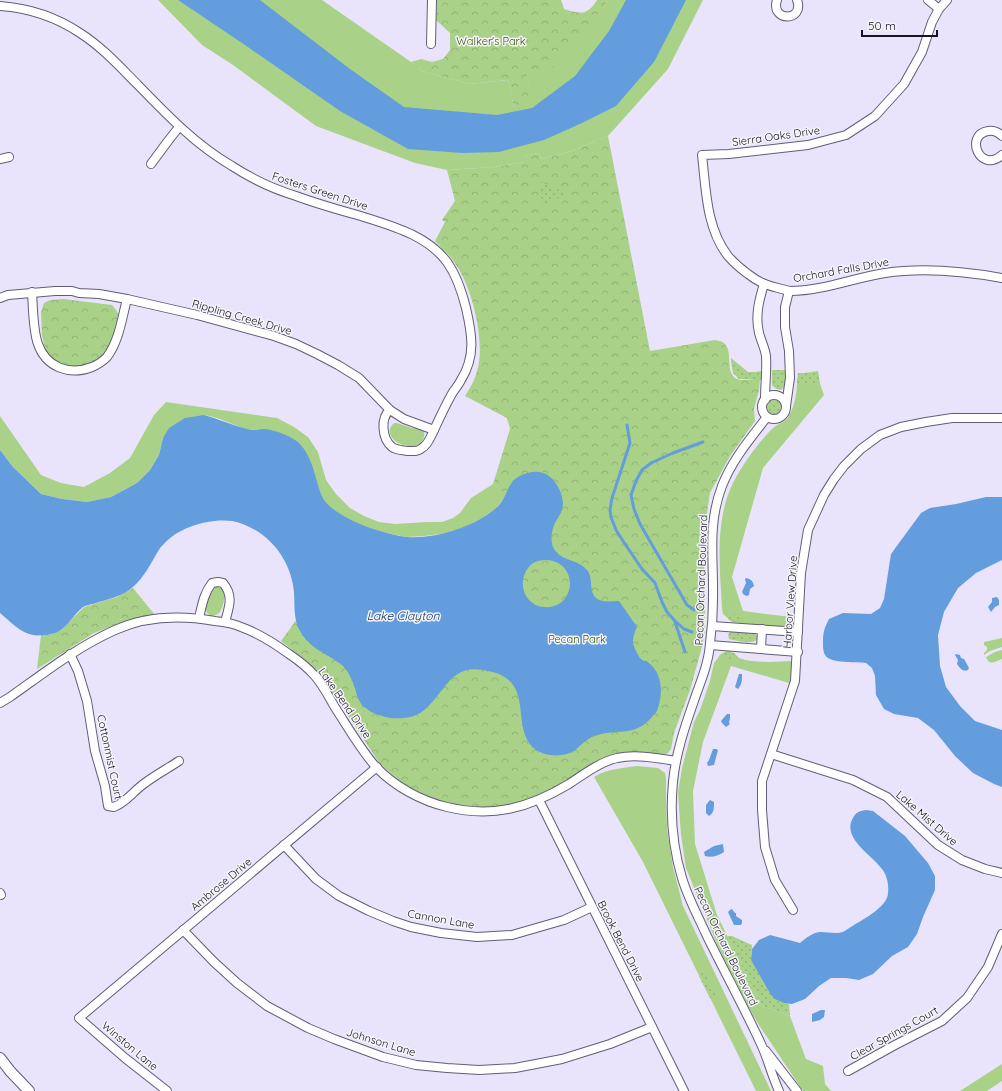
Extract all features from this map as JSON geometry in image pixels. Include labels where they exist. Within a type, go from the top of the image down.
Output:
[{"type":"street","points":[[431,44],[432,0]]},
{"type":"street","points":[[777,0],[777,10],[783,16],[788,17],[796,14],[799,5],[797,0]]},
{"type":"street","points":[[928,0],[939,9]]},
{"type":"street","name":"Sierra Oaks Drive","points":[[702,155],[729,154],[808,145],[846,135],[875,116],[904,84],[922,52],[932,22],[939,9],[947,0]]},
{"type":"street","name":"Fosters Green Drive","points":[[0,6],[45,15],[62,22],[80,33],[96,44],[111,58],[179,127],[208,151],[255,180],[296,197],[410,233],[430,245],[438,252],[447,262],[462,293],[470,324],[472,347],[470,362],[434,430]]},
{"type":"street","points":[[152,164],[179,127]]},
{"type":"street","points":[[1001,159],[987,160],[982,157],[978,153],[976,142],[983,132],[989,130],[995,131],[1002,136]]},
{"type":"street","name":"Orchard Falls Drive","points":[[702,155],[709,213],[712,226],[719,242],[728,256],[739,267],[764,284],[789,291],[814,288],[885,273],[925,269],[966,272],[1002,278]]},
{"type":"street","points":[[0,159],[9,157]]},
{"type":"street","points":[[764,284],[759,300],[757,320],[759,334],[766,355],[767,372],[762,409],[767,417],[771,419],[780,418],[784,415],[790,378],[789,351],[785,327],[785,307],[789,291]]},
{"type":"street","name":"Rippling Creek Drive","points":[[0,298],[8,295],[55,290],[99,294],[127,299],[274,336],[296,344],[333,362],[359,378],[390,410],[404,420],[434,430]]},
{"type":"street","points":[[32,292],[35,331],[43,354],[52,364],[64,370],[75,371],[86,370],[96,366],[105,359],[113,348],[127,299]]},
{"type":"street","points":[[764,400],[773,395],[777,395],[782,398],[786,406]]},
{"type":"street","points":[[390,410],[384,421],[386,440],[392,447],[400,450],[414,451],[422,449],[426,445],[434,430]]},
{"type":"street","name":"Pecan Orchard Boulevard","points":[[767,417],[742,449],[731,466],[719,496],[712,528],[711,550],[713,600],[710,645],[707,662],[684,729],[676,761],[672,807],[675,841],[682,876],[694,910],[762,1046],[779,1091]]},
{"type":"street","name":"Harbor View Drive","points":[[793,910],[775,880],[765,847],[762,810],[762,781],[795,681],[798,652],[801,573],[808,530],[824,495],[834,479],[844,466],[880,435],[901,427],[952,418],[1002,418]]},
{"type":"street","points":[[199,618],[207,589],[212,583],[218,582],[223,583],[230,593],[230,603],[225,622]]},
{"type":"street","name":"Lake Bend Drive","points":[[0,703],[70,654],[96,639],[116,630],[140,622],[165,618],[199,618],[225,622],[242,627],[274,644],[295,658],[316,677],[345,723],[377,767],[408,792],[427,801],[445,807],[459,810],[488,812],[510,809],[530,804],[552,794],[597,767],[618,758],[632,756],[676,761]]},
{"type":"street","points":[[712,626],[798,632]]},
{"type":"street","points":[[761,649],[762,629]]},
{"type":"street","points":[[710,645],[798,652]]},
{"type":"street","name":"Cottonmist Court","points":[[70,654],[78,671],[87,701],[95,751],[105,786],[108,806],[114,807],[120,805],[141,786],[179,761]]},
{"type":"street","name":"Lake Mist Drive","points":[[771,754],[853,780],[880,793],[887,797],[938,845],[962,860],[985,869],[1002,873]]},
{"type":"street","name":"Ambrose Drive","points":[[79,1018],[377,767]]},
{"type":"street","name":"Brook Bend Drive","points":[[539,800],[684,1091]]},
{"type":"street","name":"Cannon Lane","points":[[284,845],[316,879],[339,896],[369,911],[411,927],[441,933],[477,937],[512,935],[564,920],[592,907]]},
{"type":"street","name":"Johnson Lane","points":[[183,930],[237,983],[267,1006],[279,1013],[334,1039],[383,1057],[416,1065],[479,1070],[515,1068],[562,1059],[610,1044],[652,1027]]},
{"type":"street","name":"Clear Springs Court","points":[[848,1071],[942,1021],[966,998],[988,967],[1002,934]]},
{"type":"street","name":"Winston Lane","points":[[79,1018],[125,1058],[167,1091]]},
{"type":"street","name":"Pecan Orchard Boulevard","points":[[762,1046],[797,1091]]},
{"type":"street","points":[[0,1058],[29,1091]]},
{"type":"green space","points":[[158,0],[322,0],[422,71],[469,84],[508,80],[514,107],[531,104],[527,74],[605,6],[607,0],[703,0],[668,69],[608,136],[572,151],[541,159],[539,153],[524,156],[524,162],[494,167],[447,170],[415,163],[316,126],[233,65],[202,45]]},
{"type":"green space","name":"Walker's Park","points":[[437,0],[561,0],[564,9],[579,13],[590,9],[597,0],[607,0],[605,6],[552,68],[527,74],[532,105],[514,108],[508,80],[469,84],[422,71],[411,62],[421,59],[432,62],[443,59],[450,50],[450,33],[436,20]]},
{"type":"green space","name":"Pecan Park","points":[[608,136],[650,351],[715,340],[722,342],[726,346],[730,369],[735,378],[744,380],[760,379],[754,409],[755,421],[730,456],[710,493],[702,535],[704,554],[705,630],[702,647],[690,690],[674,733],[671,749],[668,753],[662,756],[623,754],[549,793],[519,805],[492,808],[467,808],[431,800],[404,785],[380,764],[339,702],[308,664],[281,641],[308,604],[522,507],[493,484],[510,429],[507,418],[465,396],[476,374],[480,345],[472,299],[461,272],[452,259],[435,241],[445,222],[442,220],[455,201],[447,170],[494,167],[524,162],[524,156],[539,153],[541,159],[572,151]]},
{"type":"green space","points":[[538,181],[567,194],[554,200],[543,208]]},
{"type":"green space","points":[[64,299],[112,305],[119,315],[114,335],[105,355],[81,369],[62,366],[50,357],[46,351],[42,336],[41,312],[44,303],[50,300]]},
{"type":"green space","points":[[731,358],[748,372],[761,371],[761,380],[739,379],[733,373]]},
{"type":"green space","points":[[772,370],[786,370],[784,386],[780,390],[776,389],[772,385]]},
{"type":"green space","points":[[818,371],[820,384],[797,384],[798,373]]},
{"type":"green space","points":[[797,378],[818,378],[824,395],[763,468],[732,577],[743,611],[799,618],[794,625],[787,628],[732,622],[723,614],[722,609],[720,545],[723,513],[733,483],[746,462],[766,435],[789,417],[795,400]]},
{"type":"green space","points":[[771,400],[777,400],[781,404],[781,410],[777,414],[771,414],[767,410],[767,404]]},
{"type":"green space","points":[[166,402],[277,418],[294,427],[308,437],[318,452],[326,480],[336,494],[350,508],[379,522],[395,524],[442,522],[453,518],[460,513],[471,498],[493,484],[506,494],[497,508],[467,526],[448,533],[407,537],[380,532],[339,514],[328,505],[321,496],[313,469],[265,429],[248,430],[217,418],[204,415],[163,438],[159,455],[150,470],[137,483],[111,497],[87,502],[62,499],[41,494],[13,467],[0,450],[0,416],[41,475],[61,483],[84,487],[110,473],[130,458],[154,415]]},
{"type":"green space","points":[[394,423],[412,428],[424,429],[423,439],[419,445],[403,445],[396,442],[391,436],[390,430]]},
{"type":"green space","points":[[215,587],[222,589],[224,599],[223,606],[218,614],[212,616],[208,614],[205,607],[212,588]]},
{"type":"green space","points":[[133,588],[155,615],[123,622],[94,633],[37,669],[41,635],[50,635],[61,630],[84,607],[117,597]]},
{"type":"green space","points":[[728,614],[742,615],[741,623],[732,622],[728,619]]},
{"type":"green space","points":[[732,631],[754,634],[758,639],[748,642],[729,639],[728,635]]},
{"type":"green space","points":[[1002,638],[1002,647],[990,651],[984,655],[987,647],[984,645],[984,642]]},
{"type":"green space","points":[[1002,650],[1002,659],[992,662],[987,660],[986,657]]},
{"type":"green space","points":[[729,651],[740,658],[753,661],[790,661],[793,664],[793,681],[789,683],[731,666],[703,742],[693,791],[695,844],[717,915],[762,1006],[790,1016],[806,1059],[823,1066],[825,1084],[831,1091],[803,1091],[759,1025],[747,1005],[717,944],[686,868],[681,835],[678,793],[682,768],[694,722],[700,710],[710,681],[714,663],[720,655]]},
{"type":"green space","points":[[729,651],[738,657],[736,661],[720,655]]},
{"type":"green space","points":[[637,766],[658,768],[665,773],[667,829],[673,867],[683,906],[771,1091],[756,1091],[643,862],[594,777],[620,768]]},
{"type":"green space","points":[[727,936],[732,936],[752,945],[751,960],[781,1001],[789,1004],[790,1016],[762,1006]]},
{"type":"green space","points":[[703,969],[719,1001],[710,998],[699,976]]},
{"type":"green space","points":[[1002,1064],[1002,1081],[987,1091],[960,1091]]},
{"type":"water","points":[[178,0],[260,0],[350,69],[404,107],[497,115],[532,108],[575,76],[609,31],[626,0],[686,0],[654,62],[616,106],[544,140],[499,152],[462,153],[408,149],[340,111]]},
{"type":"water","name":"Lake Clayton","points":[[204,415],[249,430],[265,429],[293,438],[300,444],[308,455],[321,494],[326,502],[346,517],[372,529],[397,536],[430,536],[442,534],[465,526],[497,508],[510,485],[517,478],[530,472],[539,472],[548,475],[556,483],[563,499],[562,511],[553,530],[553,547],[556,552],[564,558],[578,563],[587,570],[590,577],[592,591],[598,600],[619,601],[637,627],[633,639],[634,648],[641,659],[647,661],[654,669],[660,679],[661,692],[657,711],[644,724],[637,728],[624,732],[602,734],[590,738],[570,753],[560,755],[545,754],[536,750],[529,742],[525,734],[522,724],[520,704],[513,685],[503,676],[482,670],[471,669],[455,676],[423,711],[416,715],[407,718],[390,718],[375,714],[361,704],[351,678],[343,666],[313,646],[306,640],[300,631],[295,617],[292,579],[282,556],[275,546],[256,530],[232,521],[223,520],[194,525],[177,533],[161,547],[144,575],[130,590],[115,597],[83,607],[65,627],[56,633],[49,635],[28,634],[15,626],[0,613],[0,450],[13,467],[41,494],[62,499],[87,502],[111,497],[137,483],[150,470],[159,455],[163,438],[169,428],[185,418]],"holes":[[[550,560],[562,565],[570,580],[570,588],[567,596],[561,602],[554,606],[542,607],[536,605],[525,595],[523,590],[523,579],[527,569],[531,565],[535,562]]]},
{"type":"water","points":[[986,497],[1002,497],[1002,560],[976,573],[958,588],[944,612],[938,635],[940,666],[946,687],[960,706],[975,721],[1002,730],[1002,787],[973,773],[955,756],[934,730],[918,718],[894,714],[884,709],[876,695],[875,676],[872,668],[866,663],[831,660],[825,655],[823,647],[824,631],[829,619],[843,613],[871,614],[880,608],[884,599],[891,554],[921,513],[930,508]]},
{"type":"water","points":[[746,578],[752,580],[754,586],[750,589],[749,595],[747,596],[742,592],[746,583]]},
{"type":"water","points":[[997,597],[999,600],[999,605],[991,612],[988,607],[992,602],[992,598]]},
{"type":"water","points":[[955,655],[960,655],[961,658],[964,659],[969,668],[968,670],[963,670],[959,667],[957,664],[958,660]]},
{"type":"water","points":[[739,674],[742,674],[742,678],[738,689],[735,687]]},
{"type":"water","points":[[727,714],[730,714],[730,724],[726,727],[721,721]]},
{"type":"water","points":[[713,749],[718,750],[714,765],[708,766],[707,763]]},
{"type":"water","points":[[710,800],[714,802],[714,806],[713,812],[709,816],[706,813],[706,805]]},
{"type":"water","points":[[866,810],[873,811],[905,836],[928,863],[935,876],[935,890],[917,934],[908,947],[892,956],[873,974],[859,980],[831,978],[819,986],[805,999],[792,1004],[784,1003],[775,999],[771,995],[751,960],[752,949],[759,940],[770,935],[800,943],[818,932],[843,932],[875,912],[887,898],[888,883],[884,871],[860,847],[852,834],[850,827],[856,814]]},
{"type":"water","points":[[723,844],[724,852],[710,857],[705,856],[704,852],[714,846]]},
{"type":"water","points":[[732,909],[736,913],[736,916],[742,920],[741,925],[734,925],[728,912]]},
{"type":"water","points":[[825,1010],[824,1017],[820,1020],[812,1022],[812,1014]]},
{"type":"waterway","points":[[627,425],[630,443],[612,498],[610,510],[611,517],[616,530],[625,544],[642,569],[655,583],[667,612],[684,629],[692,632]]},
{"type":"waterway","points":[[694,610],[687,605],[640,524],[634,509],[631,495],[642,470],[651,463],[703,442]]},
{"type":"waterway","points":[[675,622],[685,652]]}]
